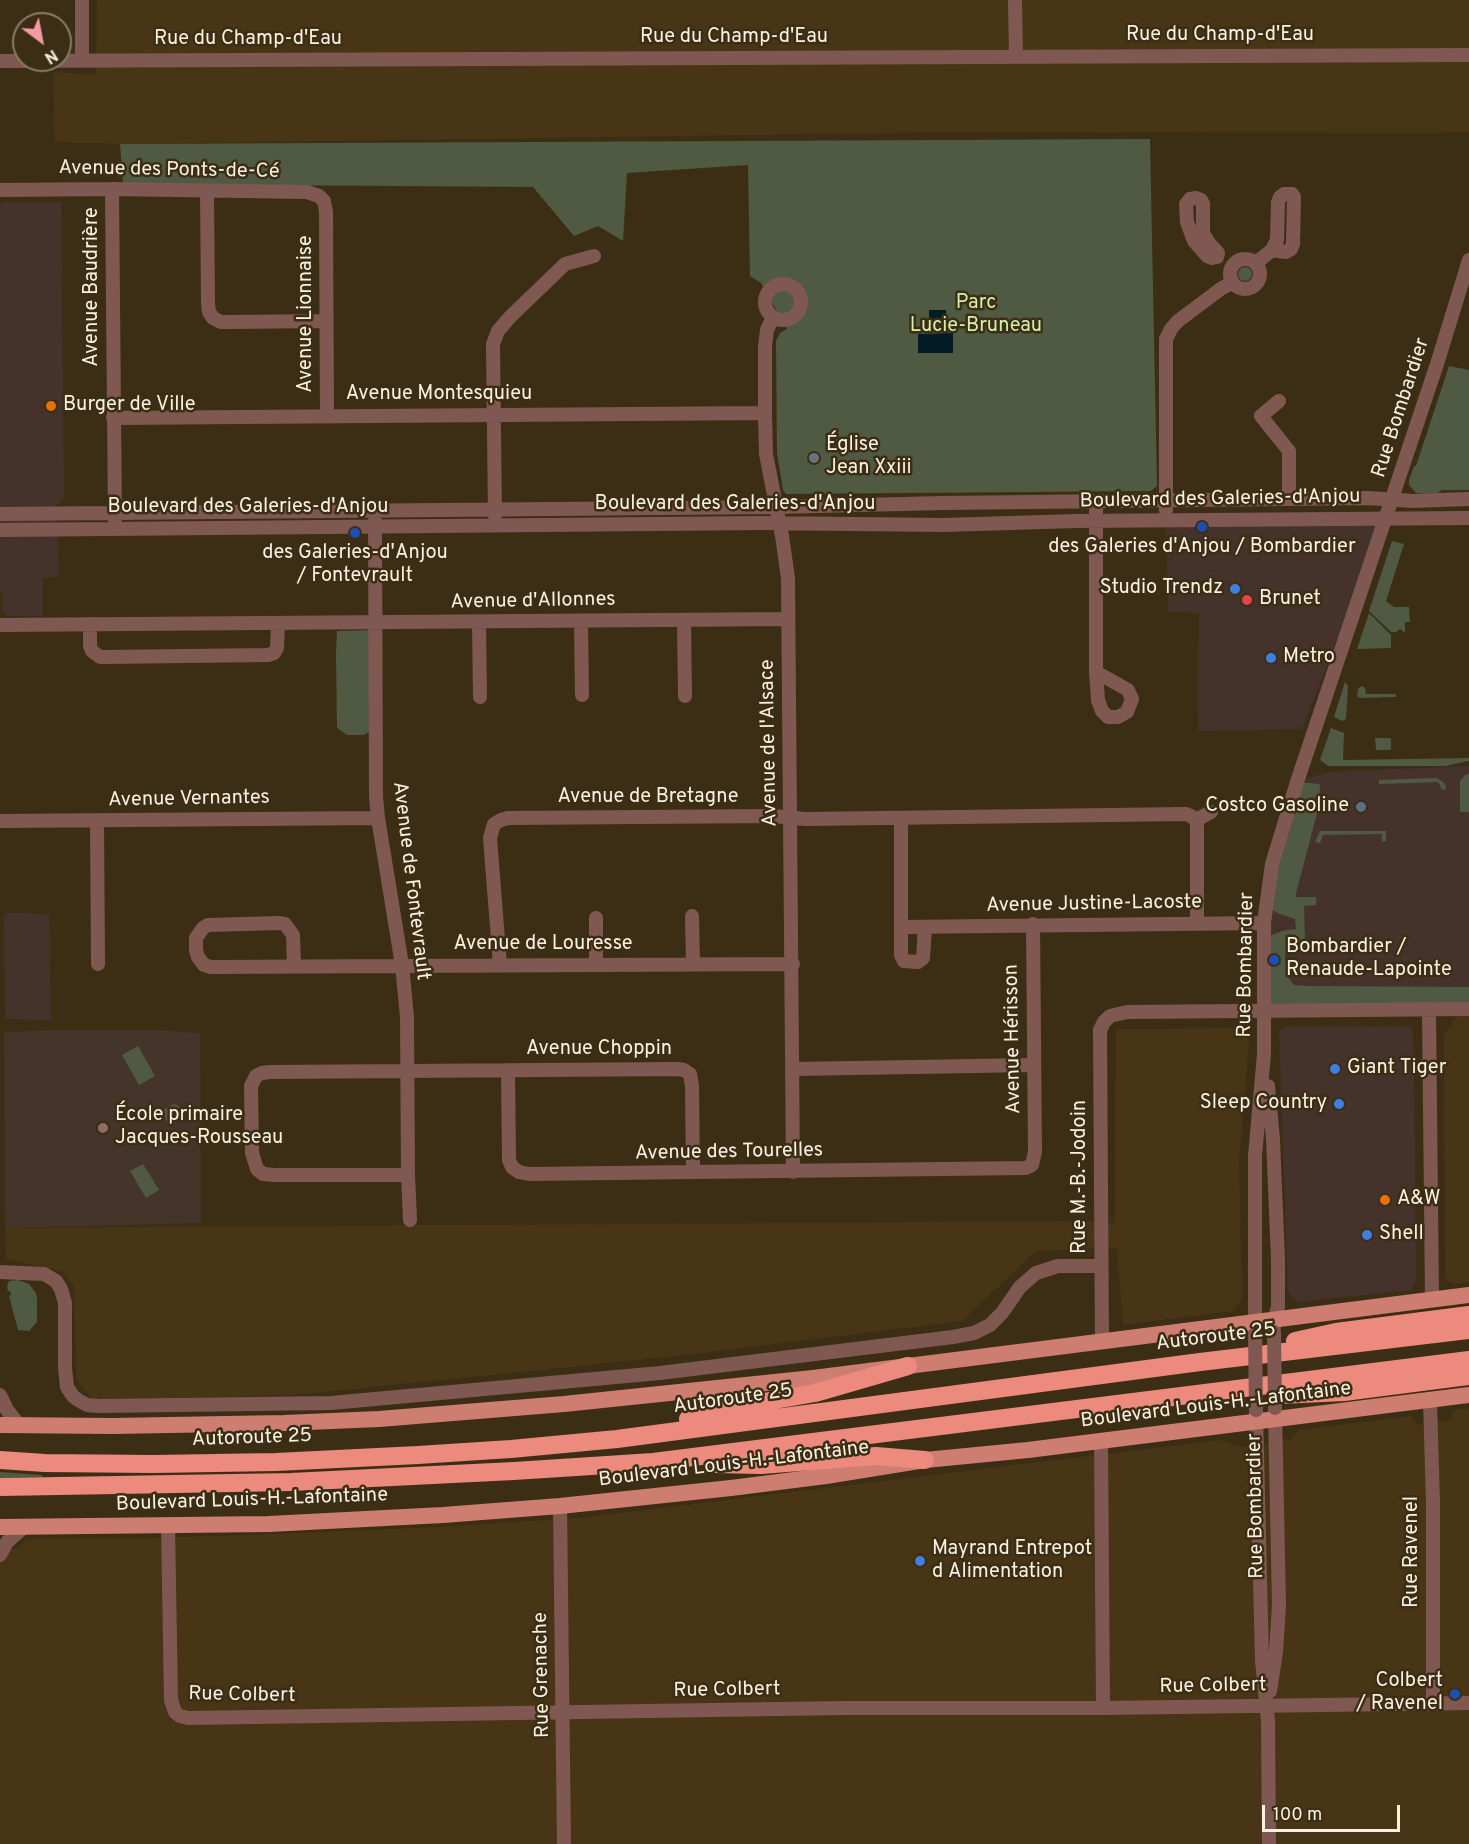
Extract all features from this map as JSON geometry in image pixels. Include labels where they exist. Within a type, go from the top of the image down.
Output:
[{"type":"highway","points":[[1200,1362],[1336,1332],[1469,1315]]},
{"type":"highway","name":"Autoroute 25","points":[[0,1461],[141,1464],[294,1461],[469,1452],[617,1438],[1200,1362],[1469,1330]]},
{"type":"highway","points":[[0,1489],[35,1485],[291,1482],[653,1462],[1469,1360]]},
{"type":"highway","points":[[617,1438],[724,1409],[815,1393],[908,1366]]},
{"type":"highway","points":[[1149,1400],[1344,1392],[1469,1376]]},
{"type":"highway","points":[[653,1462],[761,1465],[876,1456],[925,1460]]},
{"type":"main road","points":[[0,1425],[238,1425],[379,1419],[614,1399],[813,1378],[1102,1341],[1274,1326],[1469,1295]]},
{"type":"main road","name":"Boulevard Louis-H.-Lafontaine","points":[[0,1527],[260,1524],[359,1520],[634,1500],[826,1476],[925,1460],[1018,1452],[1101,1441],[1256,1416],[1469,1395]]},
{"type":"street","points":[[82,0],[82,60]]},
{"type":"street","points":[[1016,0],[1016,56]]},
{"type":"street","name":"Rue du Champ-d'Eau","points":[[0,61],[1469,55]]},
{"type":"street","name":"Avenue Baudrière","points":[[111,189],[115,529]]},
{"type":"street","name":"Avenue des Ponts-de-Cé","points":[[0,190],[307,192],[321,198],[326,212]]},
{"type":"street","points":[[207,191],[208,303],[209,312],[213,318],[221,322],[326,321]]},
{"type":"street","name":"Avenue Lionnaise","points":[[326,212],[327,415]]},
{"type":"street","points":[[1256,263],[1272,250]]},
{"type":"street","points":[[495,525],[494,344],[498,331],[565,264],[594,256]]},
{"type":"street","points":[[1217,257],[1232,265]]},
{"type":"street","points":[[1243,258],[1256,263],[1260,272],[1255,285],[1242,289],[1232,283],[1229,272],[1232,265],[1243,258]]},
{"type":"street","name":"Rue Bombardier","points":[[1269,1844],[1268,1705],[1262,1660],[1256,1416],[1255,1156],[1264,1054],[1264,922],[1269,879],[1275,849],[1392,500],[1469,260]]},
{"type":"street","points":[[1166,521],[1166,339],[1178,321],[1232,283]]},
{"type":"street","name":"Avenue de l'Alsace","points":[[773,317],[767,330],[765,346],[766,454],[788,578],[794,1172]]},
{"type":"street","name":"Boulevard des Galeries-d'Anjou","points":[[1279,401],[1261,416],[1288,451],[1289,499]]},
{"type":"street","name":"Avenue Montesquieu","points":[[113,418],[765,413]]},
{"type":"street","name":"Boulevard des Galeries-d'Anjou","points":[[0,514],[776,507],[1368,498],[1413,501],[1469,499]]},
{"type":"street","points":[[1096,501],[1096,672]]},
{"type":"street","points":[[943,503],[943,525]]},
{"type":"street","name":"Avenue de Fontevrault","points":[[375,511],[376,797],[402,965],[407,1017],[410,1220]]},
{"type":"street","name":"Boulevard des Galeries-d'Anjou","points":[[0,530],[495,525],[943,525],[1469,518]]},
{"type":"street","name":"Avenue d'Allonnes","points":[[0,625],[788,618]]},
{"type":"street","points":[[684,620],[685,696]]},
{"type":"street","points":[[581,621],[582,695]]},
{"type":"street","points":[[478,622],[480,697]]},
{"type":"street","points":[[90,624],[92,651],[100,657],[105,657],[268,655],[274,653],[277,648],[278,623]]},
{"type":"street","points":[[1197,923],[1198,832],[1196,820],[1211,812]]},
{"type":"street","name":"Avenue de Bretagne","points":[[500,965],[490,838],[494,824],[508,818],[901,818],[1186,814],[1196,820]]},
{"type":"street","name":"Avenue Vernantes","points":[[0,821],[378,818]]},
{"type":"street","points":[[901,818],[902,960],[918,962],[922,960],[925,927]]},
{"type":"street","points":[[97,821],[98,964]]},
{"type":"street","points":[[692,916],[693,964]]},
{"type":"street","points":[[596,918],[596,964]]},
{"type":"street","name":"Avenue de Louresse","points":[[294,965],[293,935],[285,924],[279,922],[208,925],[196,938],[198,957],[207,966],[793,964]]},
{"type":"street","name":"Avenue Justine-Lacoste","points":[[901,927],[1264,922]]},
{"type":"street","name":"Avenue Hérisson","points":[[1032,924],[1035,1152]]},
{"type":"street","points":[[1265,1011],[1469,1009]]},
{"type":"street","points":[[1429,1010],[1432,1300]]},
{"type":"street","name":"Rue M.-B.-Jodoin","points":[[1102,1341],[1100,1030],[1110,1016],[1127,1012],[1265,1011]]},
{"type":"street","name":"Rue Bombardier","points":[[1264,1054],[1273,1139],[1278,1307],[1274,1326],[1279,1605],[1276,1652],[1268,1705]]},
{"type":"street","points":[[792,1069],[1033,1065]]},
{"type":"street","name":"Avenue des Tourelles","points":[[508,1070],[509,1160],[512,1167],[519,1172],[529,1174],[1019,1169],[1032,1165],[1035,1152]]},
{"type":"street","name":"Avenue Choppin","points":[[408,1175],[274,1175],[264,1174],[256,1169],[253,1161],[251,1091],[255,1076],[262,1073],[684,1070],[690,1074],[692,1086],[693,1172]]},
{"type":"street","points":[[0,1272],[44,1274],[54,1279],[63,1295],[65,1368],[69,1392],[82,1403],[98,1407],[331,1403],[660,1373],[953,1337],[974,1333],[990,1324],[1002,1313],[1020,1287],[1036,1273],[1058,1266],[1101,1266]]},
{"type":"street","points":[[0,1395],[20,1426]]},
{"type":"street","name":"Rue Ravenel","points":[[1430,1400],[1433,1503],[1433,1703]]},
{"type":"street","points":[[1101,1441],[1103,1708]]},
{"type":"street","name":"Rue Grenache","points":[[560,1506],[564,1844]]},
{"type":"street","name":"Rue Colbert","points":[[168,1525],[171,1700],[175,1712],[188,1718],[844,1708],[1103,1708],[1469,1703]]},
{"type":"street","points":[[0,1555],[7,1542],[24,1527]]},
{"type":"shaded area","points":[[97,0],[1469,0],[1469,132],[947,132],[120,144],[55,142],[53,72],[96,75]]},
{"type":"shaded area","points":[[4,202],[61,202],[64,497],[56,506],[59,577],[43,578],[43,616],[8,616],[2,611],[3,591],[0,591],[0,205]]},
{"type":"shaded area","points":[[1385,518],[1302,729],[1198,731],[1199,613],[1168,612],[1166,521]]},
{"type":"shaded area","points":[[1469,766],[1469,1009],[1265,1011],[1264,938],[1297,782],[1327,772]]},
{"type":"shaded area","points":[[4,913],[49,914],[51,1020],[5,1019]]},
{"type":"shaded area","points":[[1462,1009],[1469,1009],[1469,1282],[1455,1284],[1445,1279],[1444,1034]]},
{"type":"shaded area","points":[[1407,1026],[1412,1029],[1414,1060],[1416,1282],[1411,1290],[1297,1302],[1288,1291],[1279,1031],[1287,1027]]},
{"type":"shaded area","points":[[1248,1028],[1249,1042],[1239,1161],[1242,1298],[1233,1311],[1123,1325],[1117,1247],[1036,1251],[962,1321],[676,1356],[295,1395],[93,1400],[77,1381],[74,1286],[62,1271],[6,1259],[5,1228],[1094,1221],[1115,1223],[1116,1029]]},
{"type":"shaded area","name":"École primaire Jacques-Rousseau","points":[[159,1030],[200,1033],[201,1223],[5,1228],[4,1032]]},
{"type":"shaded area","points":[[1469,1408],[1469,1844],[0,1844],[0,1549],[16,1549],[27,1539],[275,1534],[578,1518],[1221,1440],[1243,1447],[1291,1439],[1299,1430],[1411,1416],[1418,1425],[1448,1420],[1456,1410]]},
{"type":"green space","name":"Parc Lucie-Bruneau","points":[[1150,139],[1157,486],[1151,491],[786,494],[783,490],[777,453],[776,341],[780,333],[787,329],[761,283],[750,276],[748,165],[627,173],[623,241],[598,226],[574,236],[533,187],[123,184],[120,144]]},
{"type":"green space","points":[[1245,267],[1250,269],[1252,274],[1250,279],[1245,281],[1240,279],[1238,274],[1240,269]]},
{"type":"green space","points":[[1449,366],[1469,370],[1469,490],[1442,490],[1436,494],[1416,493],[1409,485],[1409,480],[1416,466]]},
{"type":"green space","points":[[1392,541],[1404,544],[1386,601],[1394,607],[1409,607],[1410,622],[1405,622],[1405,633],[1400,629],[1391,632],[1369,611]]},
{"type":"green space","points":[[1369,613],[1391,635],[1391,648],[1357,649]]},
{"type":"green space","points":[[374,630],[370,731],[364,735],[347,735],[337,728],[337,631]]},
{"type":"green space","points":[[1345,682],[1348,686],[1346,719],[1342,721],[1334,717]]},
{"type":"green space","points":[[1362,686],[1366,694],[1396,694],[1396,697],[1360,698],[1357,696],[1358,689]]},
{"type":"green space","points":[[1331,728],[1344,733],[1343,760],[1469,758],[1469,761],[1445,766],[1328,766],[1320,760]]},
{"type":"green space","points":[[1375,738],[1391,738],[1391,750],[1376,750]]},
{"type":"green space","points":[[1469,774],[1469,812],[1460,812],[1460,781]]},
{"type":"green space","points":[[1437,778],[1445,784],[1446,790],[1441,789],[1437,782],[1379,784],[1379,780]]},
{"type":"green space","points":[[1297,782],[1320,784],[1319,806],[1295,897],[1316,897],[1316,905],[1304,906],[1305,941],[1317,941],[1317,949],[1296,950],[1295,936],[1287,941],[1285,957],[1288,977],[1294,985],[1469,987],[1469,1009],[1265,1011],[1264,938],[1282,931],[1296,929],[1295,919],[1277,913],[1266,904]]},
{"type":"green space","points":[[1320,831],[1386,831],[1386,841],[1382,842],[1382,834],[1323,835],[1320,843],[1315,842]]},
{"type":"green space","points":[[138,1046],[155,1076],[139,1085],[122,1055]]},
{"type":"green space","points":[[174,1104],[179,1106],[184,1115],[171,1125],[166,1120],[163,1110]]},
{"type":"green space","points":[[143,1164],[159,1190],[146,1198],[130,1171]]},
{"type":"green space","points":[[18,1280],[29,1284],[36,1293],[37,1322],[29,1331],[18,1330],[9,1296],[10,1291],[7,1287],[9,1281]]},
{"type":"green space","points":[[0,1472],[42,1475],[42,1477],[0,1478]]},
{"type":"water","points":[[929,310],[946,310],[946,320],[929,320]]},
{"type":"water","points":[[953,333],[953,353],[918,353],[918,334]]},
{"type":"place","name":"Burger de Ville","points":[[51,406]]},
{"type":"place","name":"Église Jean Xxiii","points":[[814,458]]},
{"type":"place","name":"des Galeries d'Anjou / Bombardier","points":[[1202,527]]},
{"type":"place","name":"des Galeries-d'Anjou / Fontevrault","points":[[355,533]]},
{"type":"place","name":"Studio Trendz","points":[[1235,589]]},
{"type":"place","name":"Brunet","points":[[1247,600]]},
{"type":"place","name":"Metro","points":[[1271,658]]},
{"type":"place","name":"Costco Gasoline","points":[[1361,807]]},
{"type":"place","name":"Bombardier / Renaude-Lapointe","points":[[1274,960]]},
{"type":"place","name":"Giant Tiger","points":[[1335,1069]]},
{"type":"place","name":"Sleep Country","points":[[1339,1104]]},
{"type":"place","name":"École primaire Jacques-Rousseau","points":[[103,1128]]},
{"type":"place","name":"A&W","points":[[1385,1200]]},
{"type":"place","name":"Shell","points":[[1367,1235]]},
{"type":"place","name":"Mayrand Entrepot d Alimentation","points":[[920,1561]]},
{"type":"place","name":"Colbert / Ravenel","points":[[1455,1694]]}]
